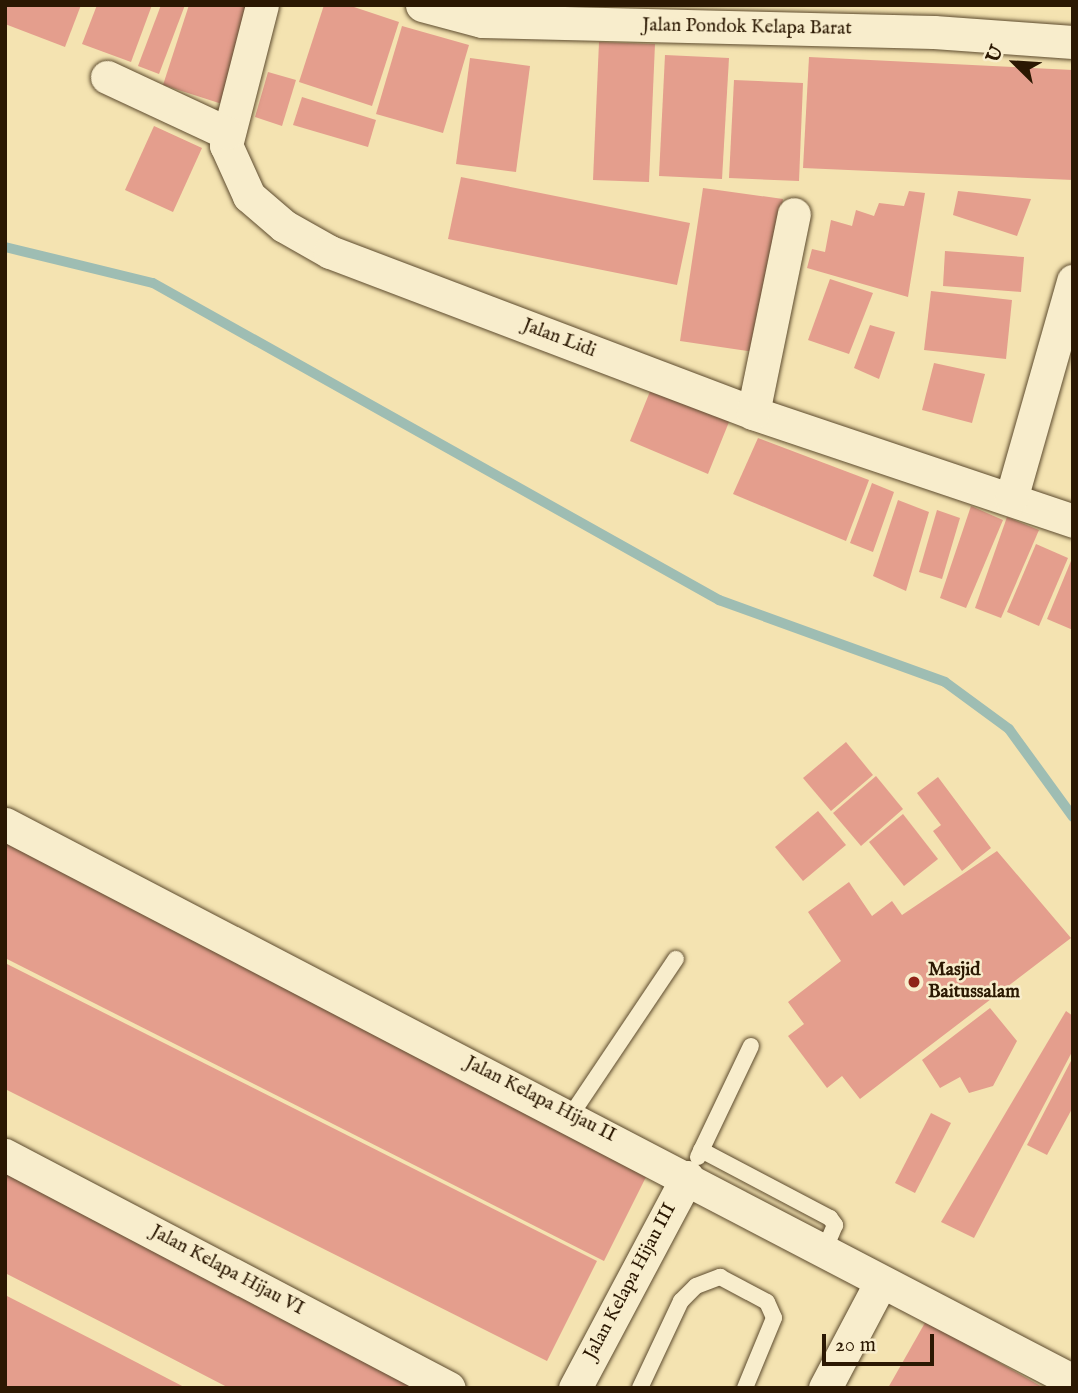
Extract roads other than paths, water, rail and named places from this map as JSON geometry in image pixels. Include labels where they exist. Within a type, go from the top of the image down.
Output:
[{"type":"street","name":"Jalan Lidi","points":[[262,5],[227,133],[232,167],[249,196],[284,226],[330,252],[753,413],[1073,521]]},
{"type":"street","name":"Jalan Pondok Kelapa Barat","points":[[422,5],[484,13],[937,19],[1073,42]]},
{"type":"street","points":[[107,77],[227,133]]},
{"type":"street","points":[[753,413],[794,215]]},
{"type":"street","points":[[1012,499],[1073,281]]},
{"type":"street","name":"Jalan Kelapa Hijau II","points":[[5,824],[570,1115],[694,1164],[824,1251],[1073,1381]]},
{"type":"street","name":"Jalan Kelapa Hijau VI","points":[[5,1155],[449,1388]]},
{"type":"street","name":"Jalan Kelapa Hijau III","points":[[575,1388],[694,1164]]},
{"type":"street","points":[[825,1388],[881,1282]]},
{"type":"lane","points":[[570,1115],[676,959]]},
{"type":"lane","points":[[694,1164],[751,1046]]},
{"type":"lane","points":[[640,1388],[681,1301],[696,1286],[720,1277],[768,1303],[774,1318],[745,1388]]},
{"type":"waterway","points":[[5,247],[153,283],[719,600],[945,682],[1009,729],[1073,817]]},
{"type":"place","name":"Masjid Baitussalam","points":[[914,982]]}]
